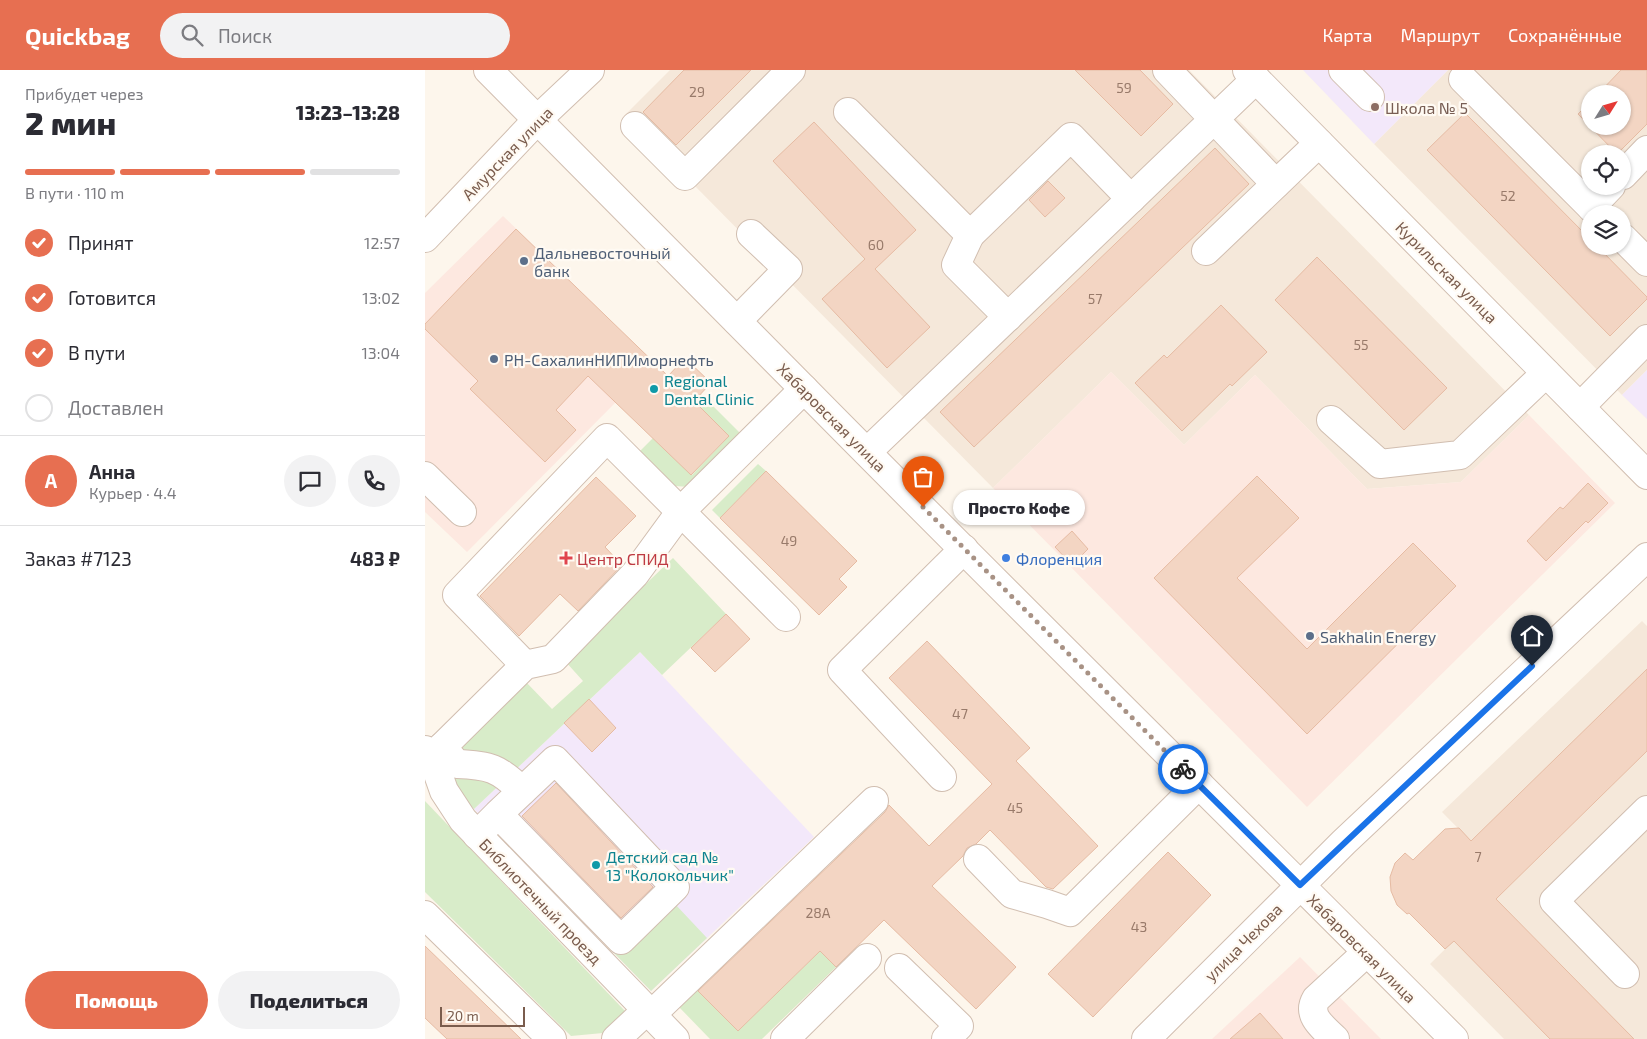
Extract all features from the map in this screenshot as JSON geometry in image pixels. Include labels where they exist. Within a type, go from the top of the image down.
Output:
[{"type":"street","name":"Хабаровская улица","points":[[487,70],[1454,1039]]},
{"type":"street","name":"Амурская улица","points":[[425,238],[538,119],[590,70]]},
{"type":"street","points":[[635,126],[685,176],[791,70]]},
{"type":"street","points":[[1167,70],[1215,118],[1276,184]]},
{"type":"street","points":[[1343,70],[1370,97]]},
{"type":"street","points":[[867,452],[1215,118],[1251,74]]},
{"type":"street","name":"Курильская улица","points":[[1251,74],[1647,475]]},
{"type":"street","points":[[1463,80],[1589,205]]},
{"type":"street","points":[[848,112],[970,235]]},
{"type":"street","points":[[1007,318],[956,265],[970,235],[1071,137],[1131,199]]},
{"type":"street","points":[[1206,251],[1319,143]]},
{"type":"street","points":[[737,321],[788,269],[751,234]]},
{"type":"street","points":[[1631,246],[1647,262]]},
{"type":"street","points":[[1580,407],[1647,339]]},
{"type":"street","points":[[1331,420],[1380,464],[1460,455],[1546,373]]},
{"type":"street","points":[[522,791],[508,777],[488,766],[457,764],[433,751],[525,665],[553,659],[635,574],[681,511],[804,389]]},
{"type":"street","points":[[525,665],[457,595],[607,438],[786,617]]},
{"type":"street","points":[[425,476],[462,512]]},
{"type":"street","points":[[942,777],[842,670],[964,549]]},
{"type":"street","name":"улица Чехова","points":[[1155,1036],[1300,885],[1647,557]]},
{"type":"street","name":"Библиотечный проезд","points":[[433,751],[444,791],[463,820],[675,1039]]},
{"type":"street","points":[[477,835],[498,814],[555,760],[675,887],[621,940],[498,814]]},
{"type":"street","points":[[978,860],[1012,894],[1070,912],[1199,784]]},
{"type":"street","points":[[616,1039],[649,1012],[874,801]]},
{"type":"street","points":[[1625,974],[1554,901],[1647,810]]},
{"type":"street","points":[[425,915],[551,1039]]},
{"type":"street","points":[[1335,1039],[1315,1018],[1312,1013],[1313,1004],[1316,999],[1367,952]]},
{"type":"street","points":[[785,1039],[867,958]]},
{"type":"street","points":[[899,968],[959,1026],[946,1039]]},
{"type":"shaded area","points":[[670,70],[1189,70],[1529,415],[1461,482],[1367,489],[1255,375],[1184,445],[1111,372],[993,488],[625,115]]},
{"type":"shaded area","name":"Школа № 5","points":[[1303,70],[1448,70],[1374,144]]},
{"type":"shaded area","points":[[1448,70],[1647,70],[1647,370],[1622,395],[1374,144]]},
{"type":"shaded area","points":[[503,216],[597,307],[558,347],[616,402],[467,552],[425,512],[425,293]]},
{"type":"shaded area","points":[[1647,370],[1647,419],[1622,395]]},
{"type":"shaded area","name":"Sakhalin Energy","points":[[1111,372],[1184,445],[1255,375],[1367,489],[1461,482],[1529,415],[1615,503],[1307,807],[993,488]]},
{"type":"shaded area","points":[[1642,621],[1647,626],[1647,1039],[1504,1039],[1430,964],[1512,883],[1442,812]]},
{"type":"shaded area","points":[[640,652],[814,837],[651,991],[474,809]]},
{"type":"shaded area","points":[[1300,957],[1381,1039],[1212,1039]]},
{"type":"green space","points":[[701,394],[742,435],[690,487],[675,486],[663,477],[639,452],[653,438],[692,475],[729,436],[694,401]]},
{"type":"green space","points":[[758,464],[766,471],[720,518],[712,510]]},
{"type":"green space","points":[[673,558],[726,614],[662,675],[640,652],[474,809],[451,784],[465,741],[526,682],[552,709],[583,681],[565,661]]},
{"type":"green space","points":[[425,801],[625,1011],[603,1033],[571,1036],[425,892]]},
{"type":"green space","points":[[502,828],[623,953],[675,904],[707,938],[651,991],[497,833]]},
{"type":"green space","points":[[820,951],[836,967],[762,1039],[710,1039],[679,1007],[697,990],[738,1031]]},
{"type":"building","points":[[684,70],[751,70],[676,145],[643,112]]},
{"type":"building","points":[[1075,70],[1140,70],[1173,104],[1141,136]]},
{"type":"building","points":[[1621,70],[1647,70],[1647,124],[1626,145],[1608,145],[1598,135],[1631,135],[1631,85],[1607,85]]},
{"type":"building","points":[[1465,113],[1581,230],[1581,255],[1606,255],[1647,299],[1610,336],[1427,150]]},
{"type":"building","points":[[814,122],[916,230],[875,269],[930,327],[887,368],[822,299],[865,259],[773,161]]},
{"type":"building","points":[[1215,148],[1249,184],[974,447],[940,412]]},
{"type":"building","points":[[1048,181],[1065,198],[1045,217],[1029,200]]},
{"type":"building","points":[[516,229],[668,376],[685,358],[711,383],[694,401],[729,436],[691,475],[588,376],[556,410],[576,430],[545,462],[470,389],[478,381],[425,329],[425,324]]},
{"type":"building","points":[[1317,257],[1447,388],[1404,430],[1275,300]]},
{"type":"building","points":[[1221,305],[1267,352],[1232,386],[1230,384],[1182,431],[1135,383],[1164,355],[1167,358]]},
{"type":"building","points":[[766,471],[857,561],[839,579],[847,587],[819,615],[720,518]]},
{"type":"building","points":[[1257,476],[1299,518],[1237,578],[1307,649],[1413,543],[1456,586],[1307,734],[1154,578]]},
{"type":"building","name":"Центр СПИД","points":[[596,477],[636,516],[605,547],[622,565],[578,611],[560,594],[519,636],[480,596]]},
{"type":"building","points":[[1588,483],[1608,503],[1588,523],[1586,521],[1546,561],[1527,541],[1560,507],[1563,509]]},
{"type":"building","points":[[1072,531],[1088,549],[1072,565],[1055,547]]},
{"type":"building","points":[[726,614],[750,639],[715,672],[691,648]]},
{"type":"building","points":[[927,641],[1030,748],[1016,761],[1098,846],[1053,889],[1046,887],[990,830],[976,844],[967,848],[963,856],[932,886],[1016,967],[976,1009],[884,920],[836,967],[820,951],[738,1031],[698,991],[885,812],[889,805],[929,846],[992,784],[889,678]]},
{"type":"building","points":[[1647,669],[1647,751],[1496,899],[1634,1039],[1550,1039],[1454,941],[1445,949],[1409,913],[1407,914],[1397,905],[1391,891],[1390,877],[1395,863],[1405,853],[1413,860],[1445,829],[1459,828],[1471,841]]},
{"type":"building","points":[[589,699],[616,728],[592,752],[564,723]]},
{"type":"building","name":"Детский сад № 13 \"Колокольчик\"","points":[[556,783],[653,887],[621,918],[522,816]]},
{"type":"building","points":[[1168,852],[1211,895],[1093,1017],[1048,974]]},
{"type":"building","points":[[425,946],[521,1039],[447,1039],[425,1018]]},
{"type":"building","points":[[1260,1013],[1283,1039],[1230,1039]]},
{"type":"way so far","points":[[923,507],[1183,769]]},
{"type":"place","name":"Школа № 5","points":[[1375,107]]},
{"type":"place","name":"Дальневосточный банк","points":[[524,261]]},
{"type":"place","name":"РН-СахалинНИПИморнефть","points":[[494,359]]},
{"type":"place","name":"Regional Dental Clinic","points":[[654,389]]},
{"type":"place","name":"Просто Кофе","points":[[923,507]]},
{"type":"place","name":"Центр СПИД","points":[[566,558]]},
{"type":"place","name":"Флоренция","points":[[1006,558]]},
{"type":"place","name":"Sakhalin Energy","points":[[1310,636]]},
{"type":"place","name":"Детский сад № 13 \"Колокольчик\"","points":[[596,865]]},
{"type":"route","points":[[1183,769],[1300,885],[1532,666]]}]
